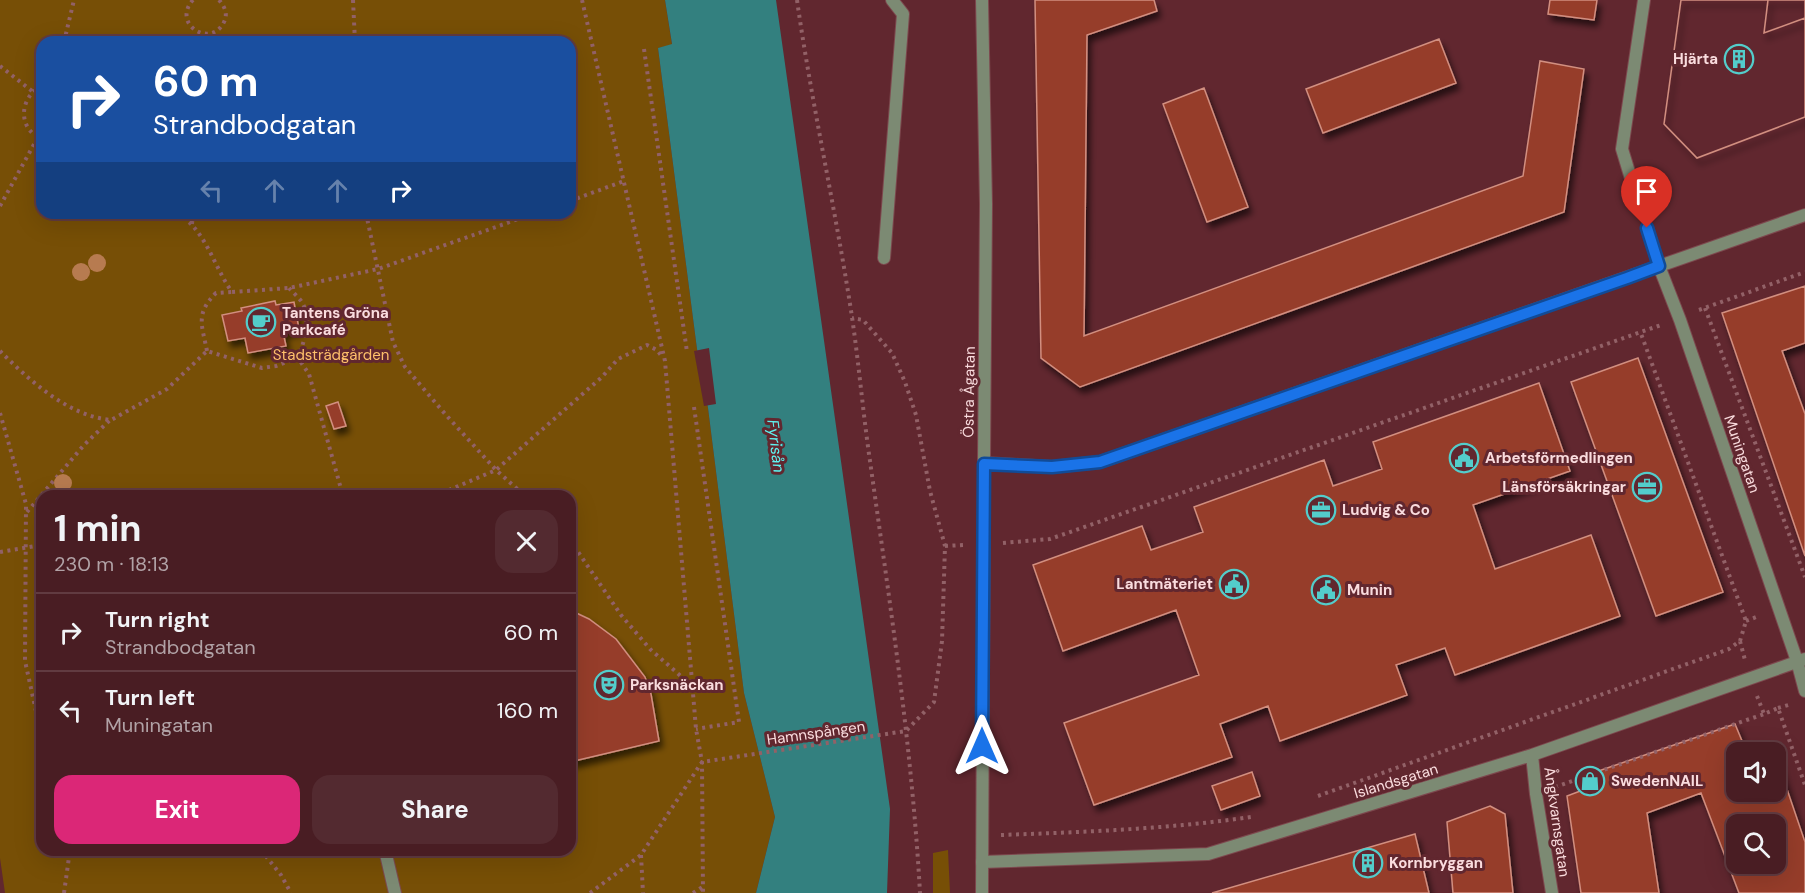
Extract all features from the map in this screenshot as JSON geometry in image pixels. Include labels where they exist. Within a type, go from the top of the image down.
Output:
[{"type":"street","points":[[884,258],[903,14],[892,0]]},
{"type":"street","name":"Östra Ågatan","points":[[982,0],[986,204],[982,893]]},
{"type":"street","points":[[1639,206],[1622,149],[1644,0]]},
{"type":"street","points":[[984,464],[1052,467],[1100,462],[1805,215]]},
{"type":"street","name":"Muningatan","points":[[1647,228],[1801,660],[1805,691]]},
{"type":"street","name":"Islandsgatan","points":[[982,862],[1209,854],[1532,755],[1801,660]]},
{"type":"street","name":"Ångkvarnsgatan","points":[[1532,755],[1552,893]]},
{"type":"street","points":[[386,856],[395,893]]},
{"type":"path","points":[[65,36],[74,0]]},
{"type":"path","points":[[193,0],[189,6],[187,20],[191,27],[205,34],[215,32],[225,20],[225,9],[219,0]]},
{"type":"path","points":[[353,0],[355,36]]},
{"type":"path","points":[[582,0],[665,360],[696,729],[702,762],[704,893]]},
{"type":"path","points":[[797,0],[805,58],[852,318],[859,386],[906,731],[920,893]]},
{"type":"path","points":[[644,49],[687,352]]},
{"type":"path","points":[[0,66],[32,91]]},
{"type":"path","points":[[36,89],[25,102],[23,116],[28,128],[36,135]]},
{"type":"path","points":[[0,206],[36,145]]},
{"type":"path","points":[[576,199],[624,182]]},
{"type":"path","points":[[184,219],[192,225],[210,252],[221,276],[232,292]]},
{"type":"path","points":[[192,219],[192,225]]},
{"type":"path","points":[[367,219],[393,342],[405,367],[496,470],[518,490]]},
{"type":"path","points":[[207,351],[202,322],[204,304],[216,293],[289,288],[378,268],[518,219]]},
{"type":"path","points":[[945,546],[1050,539],[1640,331],[1680,320],[1705,307],[1805,272]]},
{"type":"path","points":[[207,351],[262,368],[276,366],[298,358],[304,342],[307,323],[302,303],[289,288]]},
{"type":"path","points":[[1705,307],[1805,577]]},
{"type":"path","points":[[852,318],[863,321],[892,353],[905,382],[916,416],[930,491],[945,546],[942,641],[933,702],[906,731]]},
{"type":"path","points":[[1640,331],[1746,621],[1740,641],[1764,714]]},
{"type":"path","points":[[449,490],[496,470],[602,376],[618,359],[647,345],[657,350],[665,360]]},
{"type":"path","points":[[0,351],[19,370],[61,401],[85,414],[111,420]]},
{"type":"path","points":[[46,490],[84,445],[111,420],[167,389],[207,351]]},
{"type":"path","points":[[298,358],[309,374],[341,490]]},
{"type":"path","points":[[694,407],[739,722],[696,729]]},
{"type":"path","points":[[0,414],[26,504],[25,662],[36,711]]},
{"type":"path","points":[[26,513],[36,501]]},
{"type":"path","points":[[0,552],[36,546]]},
{"type":"path","points":[[576,549],[621,615],[650,649],[693,686]]},
{"type":"path","points":[[1309,799],[1729,649],[1740,641]]},
{"type":"path","points":[[1536,794],[1778,708],[1805,785]]},
{"type":"path","name":"Hamnspången","points":[[702,762],[906,731]]},
{"type":"path","points":[[590,893],[641,855],[702,762]]},
{"type":"path","points":[[982,836],[1198,825],[1255,816]]},
{"type":"path","points":[[641,855],[643,893]]},
{"type":"path","points":[[64,893],[69,856]]},
{"type":"path","points":[[266,856],[281,874],[291,893]]},
{"type":"path","points":[[693,893],[704,886]]},
{"type":"green space","name":"Stadsträdgården","points":[[0,0],[665,0],[672,45],[658,48],[697,349],[708,408],[744,693],[775,817],[756,893],[5,893],[0,858]]},
{"type":"green space","points":[[948,850],[950,893],[933,893],[933,853]]},
{"type":"water","name":"Fyrisån","points":[[665,0],[776,0],[890,809],[887,893],[756,893],[775,817],[744,693],[708,408],[697,349],[658,48],[672,44]]},
{"type":"pier","points":[[709,348],[716,404],[704,406],[694,351]]},
{"type":"building","points":[[1035,0],[1154,0],[1157,11],[1087,35],[1084,336],[1523,176],[1540,61],[1584,69],[1564,212],[1080,387],[1041,358]]},
{"type":"building","points":[[1550,0],[1597,0],[1594,20],[1548,14]]},
{"type":"building","name":"Hjärta","points":[[1681,0],[1768,0],[1764,33],[1805,18],[1805,117],[1697,158],[1664,124]]},
{"type":"building","name":"Hjärta","points":[[1681,0],[1805,0],[1805,117],[1697,158],[1664,124]]},
{"type":"building","points":[[1768,0],[1805,0],[1805,18],[1764,33]]},
{"type":"building","points":[[1439,39],[1456,83],[1323,133],[1306,89]]},
{"type":"building","points":[[1204,88],[1248,207],[1207,222],[1163,104]]},
{"type":"building","points":[[1805,286],[1805,343],[1782,351],[1805,414],[1805,556],[1722,313]]},
{"type":"building","name":"Tantens Gröna Parkcafé","points":[[275,301],[276,305],[294,302],[299,329],[283,332],[286,346],[248,353],[245,338],[228,341],[222,315],[242,311],[241,308]]},
{"type":"building","name":"Länsförsäkringar","points":[[1638,358],[1723,592],[1656,616],[1571,382]]},
{"type":"building","name":"Munin","points":[[1539,383],[1570,471],[1473,505],[1495,569],[1591,535],[1620,616],[1455,675],[1445,648],[1396,665],[1407,695],[1280,741],[1268,706],[1220,724],[1232,757],[1094,805],[1064,723],[1199,675],[1176,610],[1063,651],[1033,565],[1142,526],[1151,550],[1203,532],[1194,507],[1324,460],[1333,486],[1382,469],[1373,442]]},
{"type":"building","points":[[338,402],[346,426],[334,429],[326,406]]},
{"type":"building","name":"Parksnäckan","points":[[576,613],[589,619],[616,639],[645,677],[651,694],[659,741],[576,761]]},
{"type":"building","points":[[1735,724],[1742,742],[1726,742],[1726,802],[1786,802],[1786,786],[1805,842],[1805,893],[1739,893],[1732,874],[1786,874],[1786,814],[1726,814],[1726,859],[1701,793],[1647,813],[1659,893],[1581,893],[1567,796],[1583,790],[1581,777]]},
{"type":"building","points":[[1252,772],[1260,796],[1221,810],[1212,786]]},
{"type":"building","points":[[1490,806],[1505,814],[1513,893],[1453,893],[1447,822]]},
{"type":"building","name":"Kornbryggan","points":[[1415,834],[1429,893],[1212,893]]},
{"type":"place","name":"Hjärta","points":[[1739,59]]},
{"type":"place","name":"Tantens Gröna Parkcafé","points":[[261,322]]},
{"type":"place","name":"Arbetsförmedlingen","points":[[1464,458]]},
{"type":"place","name":"Länsförsäkringar","points":[[1647,487]]},
{"type":"place","name":"Ludvig & Co","points":[[1321,510]]},
{"type":"place","name":"Lantmäteriet","points":[[1234,584]]},
{"type":"place","name":"Munin","points":[[1326,590]]},
{"type":"place","name":"Parksnäckan","points":[[609,685]]},
{"type":"place","name":"SwedenNAIL","points":[[1590,781]]},
{"type":"place","name":"Kornbryggan","points":[[1368,863]]},
{"type":"route","points":[[982,746],[984,464],[1052,467],[1100,462],[1627,278],[1659,266],[1647,228]]}]
